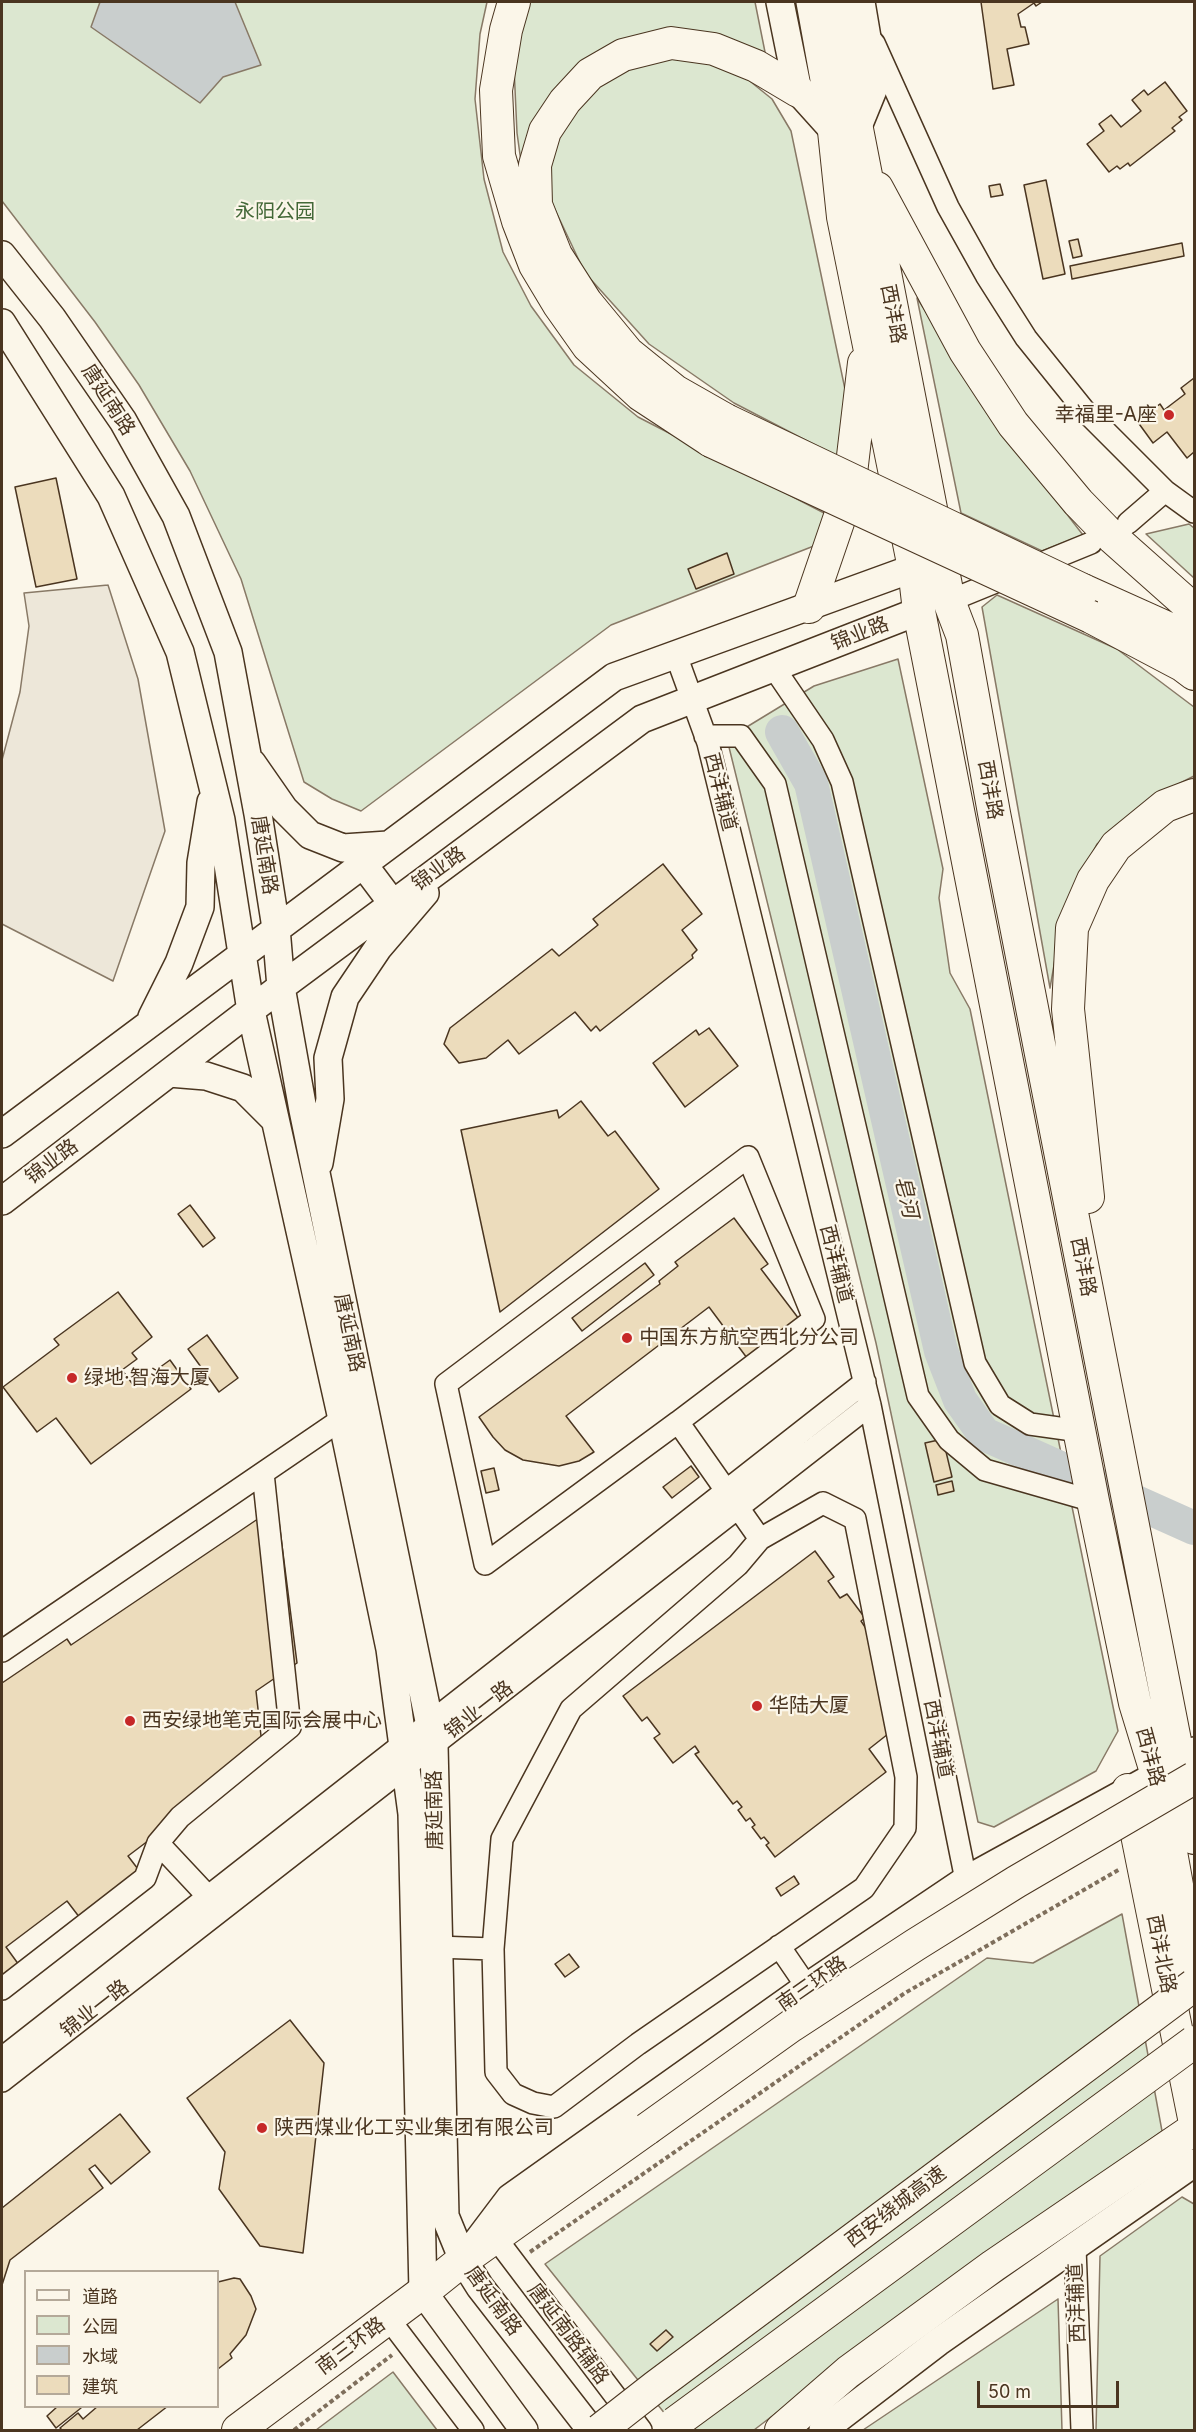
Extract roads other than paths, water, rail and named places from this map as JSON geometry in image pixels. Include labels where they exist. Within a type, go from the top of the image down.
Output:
[{"type":"highway","points":[[514,2],[506,30],[496,90],[499,156],[518,221],[536,265],[588,346],[641,394],[1087,604],[1194,640]]},
{"type":"highway","points":[[718,431],[675,391],[628,353],[586,302],[556,255],[536,205],[535,165],[545,131],[566,101],[590,74],[623,55],[671,43],[714,49],[825,92]]},
{"type":"highway","name":"西沣路","points":[[845,130],[863,161],[949,601],[962,635],[994,813],[1194,1838]]},
{"type":"highway","name":"西沣路","points":[[845,130],[843,217],[914,568],[919,611],[1080,1431]]},
{"type":"highway","points":[[863,161],[965,351],[1013,423],[1078,502],[1121,545],[1194,610]]},
{"type":"highway","points":[[809,607],[849,490],[867,335]]},
{"type":"highway","points":[[1087,604],[1194,674]]},
{"type":"highway","points":[[1110,1406],[1068,1009],[1072,928],[1093,879],[1116,846],[1165,806],[1194,795]]},
{"type":"highway","points":[[1080,1431],[1093,1501]]},
{"type":"highway","name":"西沣路","points":[[1093,1501],[1135,1703],[1181,1766],[1194,1979]]},
{"type":"highway","name":"南三环路","points":[[238,2430],[463,2260],[792,2026],[1016,1882],[1181,1766]]},
{"type":"highway","name":"西沣北路","points":[[1128,1791],[1194,2118]]},
{"type":"highway","name":"西安绕城高速","points":[[600,2430],[655,2386],[1194,1985]]},
{"type":"highway","points":[[665,2430],[1194,2042]]},
{"type":"highway","points":[[781,2430],[848,2372],[983,2273],[1194,2129]]},
{"type":"main road","points":[[780,2],[845,130]]},
{"type":"main road","points":[[810,2],[825,92],[845,130]]},
{"type":"main road","points":[[825,92],[835,2]]},
{"type":"main road","points":[[845,130],[875,86],[862,11]]},
{"type":"main road","name":"唐延南路","points":[[2,255],[52,318],[123,421],[176,516],[228,652],[276,928],[281,987],[316,1176],[432,1734],[445,2216],[463,2260],[480,2287],[591,2430]]},
{"type":"main road","name":"唐延南路","points":[[2,323],[111,496],[180,652],[221,820],[251,1011],[342,1419],[390,1649],[412,1825],[423,2292]]},
{"type":"main road","points":[[2,1134],[614,677],[914,568]]},
{"type":"main road","name":"锦业路","points":[[2,1201],[281,987],[642,719],[919,611]]},
{"type":"main road","points":[[247,756],[284,809],[310,835],[343,848],[388,845]]},
{"type":"main road","points":[[149,1024],[178,963],[200,907],[201,863],[213,789]]},
{"type":"main road","points":[[316,1176],[330,1099],[328,1058],[345,997],[378,948],[457,856]]},
{"type":"main road","points":[[363,864],[393,904]]},
{"type":"main road","points":[[170,1073],[206,1077],[243,1088],[275,1120]]},
{"type":"main road","name":"南三环路","points":[[463,2260],[510,2198],[807,1987],[966,1880],[1128,1791],[1181,1766]]},
{"type":"main road","points":[[823,2430],[938,2342],[1194,2163]]},
{"type":"main road","points":[[423,2292],[524,2430]]},
{"type":"street","points":[[862,11],[948,207],[1020,330],[1084,410],[1165,491],[1194,512]]},
{"type":"street","points":[[1128,523],[1165,491]]},
{"type":"street","points":[[949,601],[1091,543]]},
{"type":"street","name":"西沣辅道","points":[[676,655],[705,736],[865,1382],[966,1880]]},
{"type":"street","points":[[774,668],[823,740],[842,782],[975,1363],[1000,1405],[1030,1424],[1080,1431]]},
{"type":"street","points":[[705,736],[741,736],[775,784],[918,1396],[949,1440],[985,1470],[1093,1501]]},
{"type":"street","points":[[748,1157],[814,1319],[678,1422],[485,1564],[446,1384],[748,1157]]},
{"type":"street","name":"锦业一路","points":[[733,1499],[865,1382]]},
{"type":"street","name":"锦业一路","points":[[2,2081],[215,1903],[404,1754],[733,1499],[870,1405]]},
{"type":"street","points":[[2,1651],[342,1419]]},
{"type":"street","points":[[678,1422],[760,1539]]},
{"type":"street","points":[[2,1989],[145,1878],[158,1843],[180,1817],[290,1726],[263,1473]]},
{"type":"street","points":[[824,1503],[855,1519],[906,1777],[905,1828],[864,1888],[779,1946],[554,2107],[533,2103],[513,2094],[496,2072],[493,1948],[502,1839],[571,1709],[738,1565],[760,1539],[824,1503]]},
{"type":"street","points":[[158,1843],[215,1903]]},
{"type":"street","name":"锦业一路","points":[[2,2058],[215,1903]]},
{"type":"street","points":[[779,1946],[807,1987]]},
{"type":"street","points":[[437,1947],[493,1948]]},
{"type":"street","name":"唐延南路辅路","points":[[495,2237],[641,2430]]},
{"type":"street","name":"西沣辅道","points":[[1075,2248],[1082,2430]]},
{"type":"street","points":[[388,2318],[473,2430]]},
{"type":"water","points":[[100,2],[235,2],[261,65],[223,77],[200,103],[91,27]]},
{"type":"waterway","name":"皂河","points":[[782,732],[811,783],[941,1351],[960,1400],[984,1434],[1194,1528]]},
{"type":"place","name":"幸福里-A座","points":[[1169,415]]},
{"type":"place","name":"中国东方航空西北分公司","points":[[627,1338]]},
{"type":"place","name":"绿地·智海大厦","points":[[72,1378]]},
{"type":"place","name":"华陆大厦","points":[[757,1706]]},
{"type":"place","name":"西安绿地笔克国际会展中心","points":[[130,1721]]},
{"type":"place","name":"陕西煤业化工实业集团有限公司","points":[[262,2128]]},
{"type":"park label","name":"永阳公园","points":[[275,212]]}]
